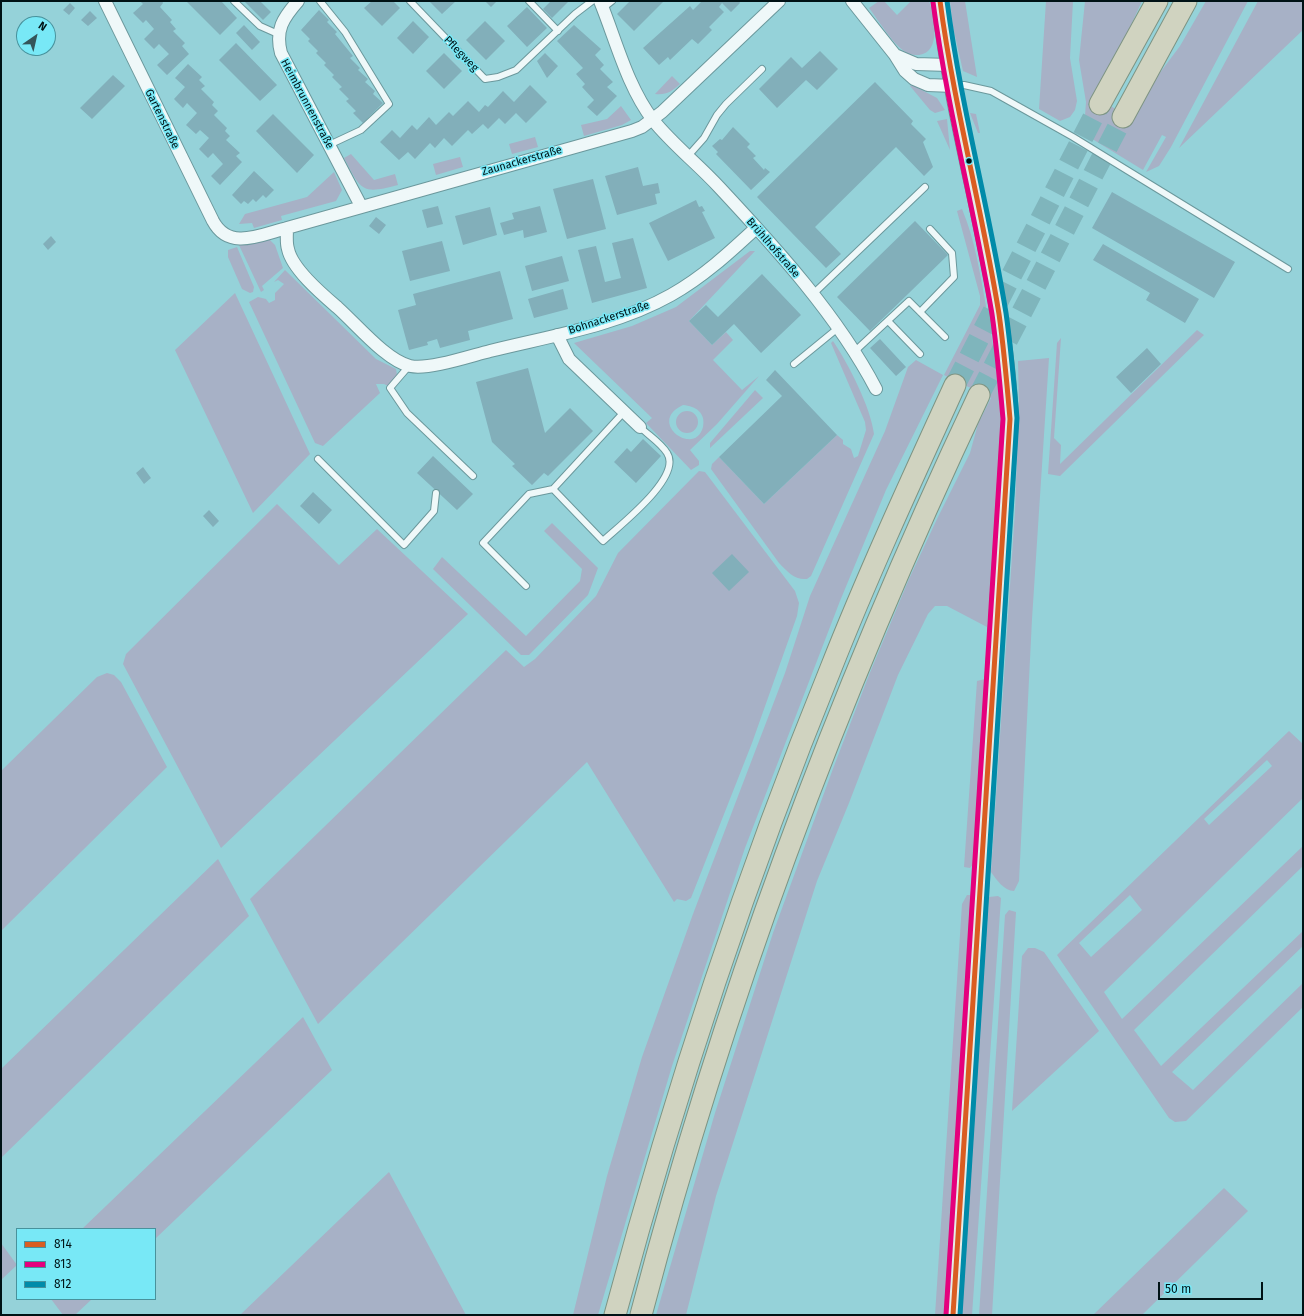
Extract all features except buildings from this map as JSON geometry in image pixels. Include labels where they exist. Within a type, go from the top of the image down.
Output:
[{"type":"highway","points":[[1100,104],[1157,1]]},
{"type":"highway","points":[[1123,117],[1186,1]]},
{"type":"highway","points":[[616,1315],[657,1166],[682,1084],[733,927],[768,830],[853,615],[955,385]]},
{"type":"highway","points":[[641,1315],[706,1087],[741,980],[793,833],[893,584],[979,395]]},
{"type":"main road","points":[[940,1],[952,86],[1001,324],[1008,384],[1010,419],[953,1315]]},
{"type":"street","name":"Gartenstraße","points":[[105,1],[183,161],[217,227],[223,234]]},
{"type":"street","points":[[278,34],[285,18],[298,1]]},
{"type":"street","name":"Zaunackerstraße","points":[[223,234],[233,239],[243,239],[287,228],[632,131],[653,119],[779,1]]},
{"type":"street","points":[[852,1],[895,55],[904,71],[914,79],[928,85],[952,86]]},
{"type":"street","points":[[605,3],[635,89],[653,119]]},
{"type":"street","name":"Heimbrunnenstraße","points":[[278,34],[278,43],[285,64],[361,206]]},
{"type":"street","points":[[895,55],[916,64],[949,65]]},
{"type":"street","name":"Brühlhofstraße","points":[[653,119],[756,228],[812,295],[838,328],[876,389]]},
{"type":"street","name":"Bohnackerstraße","points":[[287,228],[290,257],[301,271],[386,353],[394,359],[409,366],[416,367],[440,364],[556,335],[622,316],[671,295],[708,270],[756,228]]},
{"type":"street","name":"Bohnackerstraße","points":[[556,335],[569,360],[640,427]]},
{"type":"lane","points":[[234,1],[260,26],[278,34]]},
{"type":"lane","points":[[320,1],[345,32],[389,104],[355,135],[329,145]]},
{"type":"lane","name":"Pflegweg","points":[[410,1],[486,79],[508,74],[516,70],[592,1]]},
{"type":"lane","points":[[529,1],[558,31]]},
{"type":"lane","points":[[688,156],[704,138],[717,115],[726,104],[762,69]]},
{"type":"lane","points":[[952,86],[964,85],[991,91],[1073,137],[1288,269]]},
{"type":"lane","points":[[812,295],[925,187]]},
{"type":"lane","points":[[920,312],[954,277],[952,253],[930,229]]},
{"type":"lane","points":[[854,352],[889,322],[909,301],[945,338]]},
{"type":"lane","points":[[889,322],[920,354]]},
{"type":"lane","points":[[794,364],[838,328]]},
{"type":"lane","points":[[409,366],[390,388],[407,413],[473,476]]},
{"type":"lane","points":[[526,586],[483,543],[529,494],[553,489],[624,412]]},
{"type":"lane","points":[[553,489],[603,541],[664,481],[668,471],[670,461],[667,453],[640,427]]},
{"type":"lane","points":[[318,459],[404,545],[434,511],[436,493]]},
{"type":"shaded area","points":[[879,1],[884,1],[897,15],[911,1],[929,1],[934,24],[934,41],[931,47],[926,52],[919,55],[907,53],[902,49],[886,32],[869,8]]},
{"type":"shaded area","points":[[950,1],[965,1],[977,77],[963,71],[953,27]]},
{"type":"shaded area","points":[[1046,1],[1073,1],[1070,58],[1077,101],[1075,110],[1070,117],[1060,121],[1039,109]]},
{"type":"shaded area","points":[[1085,1],[1142,1],[1122,45],[1094,97],[1134,119],[1156,78],[1180,46],[1206,1],[1248,1],[1171,147],[1159,166],[1146,172],[1166,137],[1162,135],[1143,170],[1089,137],[1084,129],[1086,102],[1079,60]]},
{"type":"shaded area","points":[[1258,1],[1303,1],[1303,30],[1179,148]]},
{"type":"shaded area","points":[[672,76],[680,84],[669,92],[655,94]]},
{"type":"shaded area","points":[[912,85],[937,98],[945,110],[935,113],[930,110],[910,86]]},
{"type":"shaded area","points":[[621,106],[631,120],[622,125],[584,136],[581,125],[607,119]]},
{"type":"shaded area","points":[[970,113],[976,114],[980,133],[978,133]]},
{"type":"shaded area","points":[[947,119],[950,150],[937,121]]},
{"type":"shaded area","points":[[535,137],[538,147],[512,154],[509,144]]},
{"type":"shaded area","points":[[351,154],[374,180],[395,174],[398,185],[376,190],[364,187],[354,177],[344,158]]},
{"type":"shaded area","points":[[460,157],[463,167],[436,175],[433,164]]},
{"type":"shaded area","points":[[334,172],[342,190],[336,201],[281,216],[282,220],[254,228],[252,223],[239,224],[245,214],[307,197]]},
{"type":"shaded area","points":[[962,209],[974,245],[979,269],[995,357],[999,396],[1001,436],[1000,491],[987,627],[947,606],[935,606],[928,614],[898,675],[849,803],[817,881],[716,1196],[686,1315],[656,1315],[715,1113],[773,933],[834,766],[869,675],[909,579],[970,453],[978,424],[991,398],[944,375],[980,305],[980,296],[957,211]]},
{"type":"shaded area","points":[[269,239],[275,245],[283,268],[262,286],[264,290],[261,292],[238,243]]},
{"type":"shaded area","points":[[237,247],[254,287],[253,292],[250,293],[242,289],[228,257],[228,250]]},
{"type":"shaded area","points":[[750,251],[755,251],[689,321],[712,345],[726,332],[733,340],[713,360],[742,390],[759,376],[717,424],[690,450],[699,461],[699,465],[691,470],[646,423],[652,418],[574,343],[632,326],[676,307]],"holes":[[[683,405],[699,411],[704,422],[698,436],[691,439],[683,438],[676,434],[671,428],[669,420],[673,412]]]},
{"type":"shaded area","points":[[285,270],[376,359],[396,369],[397,375],[388,386],[384,384],[376,384],[380,393],[323,446],[315,443],[249,302],[258,297],[266,299],[269,303],[275,300],[275,293],[284,284],[278,280],[274,282]]},
{"type":"shaded area","points":[[235,293],[310,454],[253,513],[175,350]]},
{"type":"shaded area","points":[[1197,330],[1204,335],[1060,476],[1048,474],[1057,343],[1061,338],[1054,438],[1061,445],[1060,464]]},
{"type":"shaded area","points":[[833,341],[864,399],[874,434],[811,576],[807,579],[802,579],[792,575],[779,563],[711,469],[712,464],[719,457],[764,504],[837,435],[843,440],[843,444],[851,449],[854,458],[858,456],[866,430],[865,422],[831,343]]},
{"type":"shaded area","points":[[1049,358],[1032,619],[1019,881],[1014,891],[1004,887],[991,872],[1015,511],[1019,405],[1018,361]]},
{"type":"shaded area","points":[[916,360],[943,375],[886,490],[840,601],[745,848],[672,1066],[598,1315],[573,1315],[607,1176],[642,1057],[693,914],[785,673],[810,596],[885,431],[908,367]]},
{"type":"shaded area","points":[[755,390],[763,398],[710,448],[710,443]]},
{"type":"shaded area","points":[[687,411],[695,414],[698,422],[695,430],[687,433],[679,430],[676,422],[679,414]]},
{"type":"shaded area","points":[[699,471],[705,472],[795,591],[799,603],[797,616],[752,743],[691,898],[686,901],[677,899],[674,902],[587,762],[318,1024],[250,899],[506,650],[524,667],[535,659],[596,596],[618,553]]},
{"type":"shaded area","points":[[277,504],[339,565],[377,529],[468,614],[221,848],[123,664],[126,654]]},
{"type":"shaded area","points":[[552,523],[598,568],[588,595],[529,655],[521,655],[433,569],[442,557],[526,636],[580,581],[582,569],[544,531]]},
{"type":"shaded area","points":[[107,673],[114,675],[121,682],[167,767],[1,931],[1,771],[97,677]]},
{"type":"shaded area","points":[[985,679],[974,863],[970,868],[964,867],[977,681]]},
{"type":"shaded area","points":[[1289,731],[1303,744],[1303,798],[1104,992],[1122,1019],[1303,846],[1303,866],[1134,1030],[1161,1066],[1303,931],[1303,946],[1172,1072],[1193,1090],[1303,983],[1303,1007],[1186,1121],[1175,1122],[1169,1118],[1057,955]],"holes":[[[1267,760],[1272,766],[1209,825],[1204,819]],[[1130,895],[1142,910],[1091,957],[1079,943]]]},
{"type":"shaded area","points":[[218,859],[249,916],[1,1158],[1,1069]]},
{"type":"shaded area","points":[[967,895],[970,895],[972,901],[945,1315],[935,1315],[962,904]]},
{"type":"shaded area","points":[[998,896],[1001,898],[972,1315],[962,1315],[989,897]]},
{"type":"shaded area","points":[[1009,910],[1016,912],[992,1315],[979,1315],[1005,915]]},
{"type":"shaded area","points":[[1028,948],[1035,948],[1044,952],[1099,1031],[1012,1111],[1022,956]]},
{"type":"shaded area","points":[[303,1017],[332,1070],[156,1238],[156,1228],[83,1228]]},
{"type":"shaded area","points":[[389,1172],[466,1315],[240,1315]]},
{"type":"shaded area","points":[[1224,1188],[1248,1211],[1142,1315],[1093,1315]]},
{"type":"shaded area","points":[[1,1243],[16,1264],[16,1266],[1,1280]]},
{"type":"shaded area","points":[[52,1300],[91,1300],[75,1315],[63,1315]]},
{"type":"tunnel","points":[[955,385],[1100,104]]},
{"type":"tunnel","points":[[979,395],[1123,117]]},
{"type":"transit line","name":"814","points":[[940,1],[960,118],[985,236],[999,314],[1010,419],[953,1315]]},
{"type":"transit line","name":"812","points":[[947,1],[967,119],[992,235],[1006,313],[1017,418],[960,1315]]},
{"type":"transit line","name":"813","points":[[933,2],[953,119],[992,314],[1003,419],[946,1315]]}]
